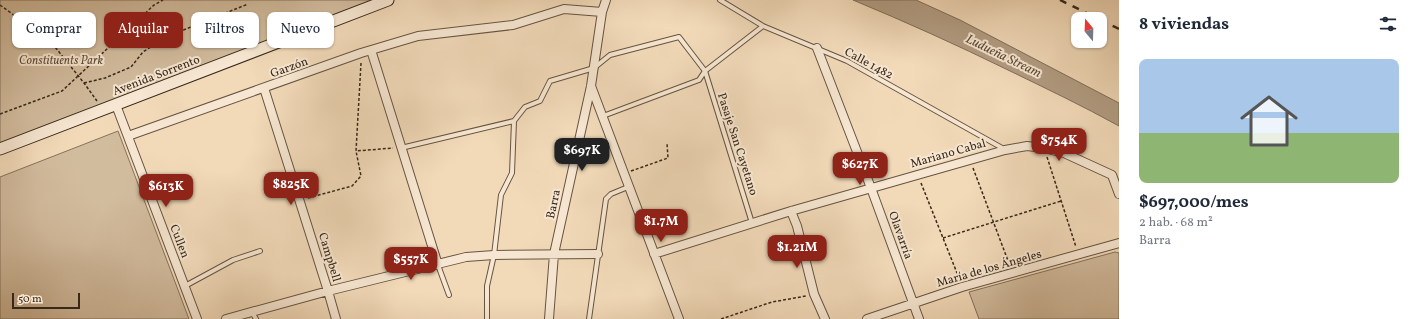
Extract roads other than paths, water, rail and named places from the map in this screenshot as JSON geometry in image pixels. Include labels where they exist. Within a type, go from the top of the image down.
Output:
[{"type":"main road","name":"Avenida Sorrento","points":[[0,149],[388,0]]},
{"type":"street","name":"Barra","points":[[549,319],[554,254],[591,86],[602,12],[606,0]]},
{"type":"street","name":"Garzón","points":[[128,136],[362,53],[418,36],[513,25],[564,9],[602,12]]},
{"type":"street","name":"Olavarría","points":[[817,48],[871,188],[919,319]]},
{"type":"street","points":[[372,50],[438,265]]},
{"type":"street","points":[[591,86],[601,117],[679,319]]},
{"type":"street","name":"Campbell","points":[[264,88],[336,319]]},
{"type":"street","name":"Cullen","points":[[116,105],[197,319]]},
{"type":"street","name":"Mariano Cabal","points":[[654,254],[791,211],[917,174],[1005,150],[1027,146],[1064,153],[1112,175],[1119,194]]},
{"type":"street","points":[[791,211],[797,226],[814,294],[825,319]]},
{"type":"street","name":"María de los Ángeles","points":[[867,319],[962,287],[1013,274],[1119,243]]},
{"type":"street","points":[[226,319],[254,315],[328,291],[466,257],[494,255],[598,254]]},
{"type":"lane","name":"Calle 1482","points":[[720,0],[763,26],[847,61],[1005,150]]},
{"type":"lane","points":[[601,117],[699,80],[704,71],[763,26]]},
{"type":"lane","name":"Pasaje San Cayetano","points":[[594,68],[610,55],[679,37],[704,71],[752,223]]},
{"type":"lane","points":[[487,319],[487,286],[494,255],[501,195],[512,173],[514,121],[525,107],[540,101],[550,81],[594,68]]},
{"type":"lane","points":[[401,148],[514,121]]},
{"type":"lane","points":[[589,319],[606,199],[611,194],[628,187]]},
{"type":"lane","points":[[184,286],[233,260],[260,251]]},
{"type":"lane","points":[[438,265],[449,295]]},
{"type":"water","name":"Ludueña Stream","points":[[853,0],[916,0],[960,20],[1119,103],[1119,126],[1064,97],[970,52]]},
{"type":"railway","points":[[1060,0],[1085,12]]},
{"type":"railway","points":[[1107,23],[1119,29]]},
{"type":"park label","name":"Constituents Park","points":[[61,60]]}]
